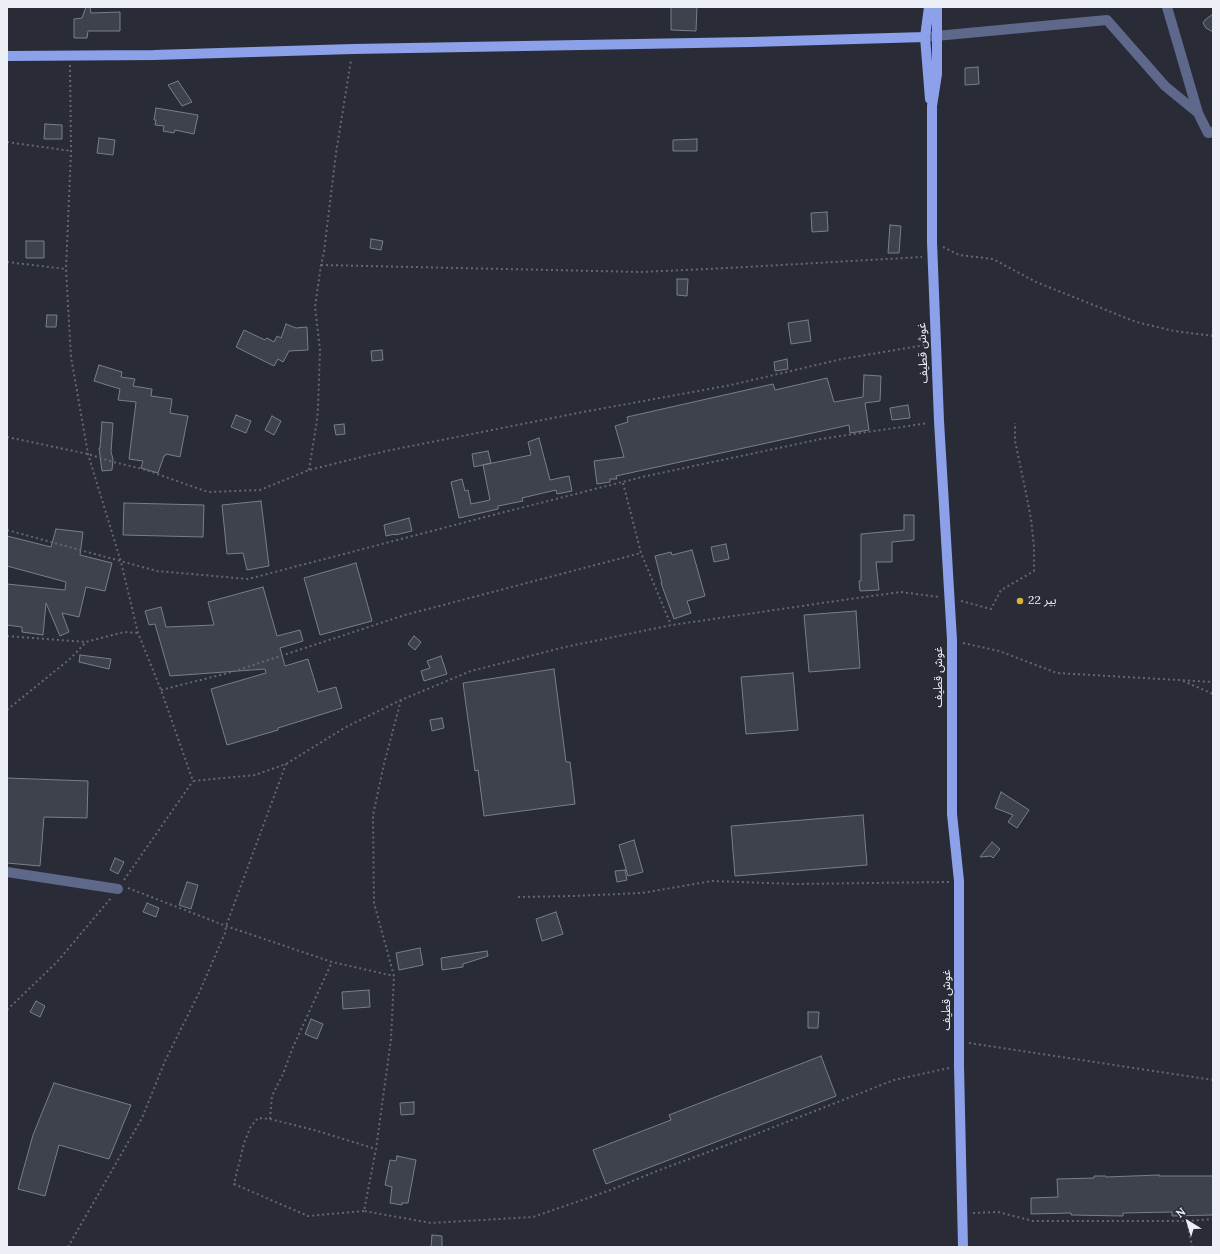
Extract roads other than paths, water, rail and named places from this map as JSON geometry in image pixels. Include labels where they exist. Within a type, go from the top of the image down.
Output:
[{"type":"main road","name":"غوش قطيف","points":[[929,7],[925,37],[929,95],[932,106]]},
{"type":"main road","name":"غوش قطيف","points":[[937,7],[937,74],[932,106],[932,242],[934,256],[939,421],[952,640],[952,814],[959,881],[959,1066],[963,1247]]},
{"type":"main road","points":[[7,56],[154,55],[353,49],[751,42],[925,37]]},
{"type":"street","points":[[1167,7],[1198,113],[1208,132],[1213,132]]},
{"type":"street","points":[[925,37],[1107,20],[1165,86],[1198,113]]},
{"type":"street","points":[[7,872],[118,889]]},
{"type":"place","name":"بير 22","points":[[1020,601]]}]
